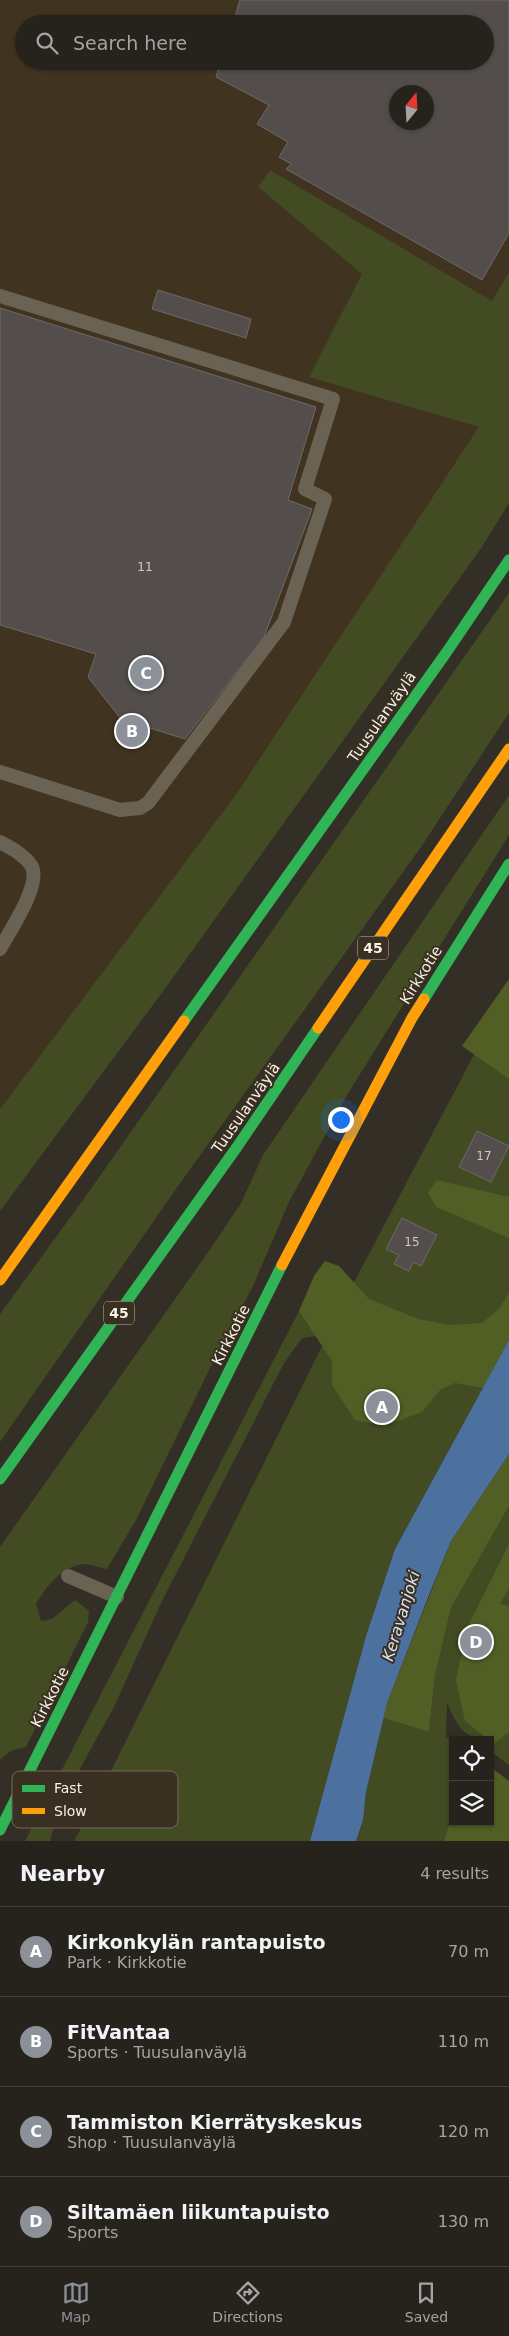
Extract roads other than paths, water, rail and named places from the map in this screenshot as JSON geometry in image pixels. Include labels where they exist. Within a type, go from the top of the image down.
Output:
[{"type":"main road","name":"Tuusulanväylä","points":[[0,1280],[435,669],[509,560]]},
{"type":"main road","name":"Tuusulanväylä","points":[[0,1479],[237,1147],[509,749]]},
{"type":"main road","name":"Kirkkotie","points":[[30,1771],[305,1220],[412,1018],[509,864]]},
{"type":"main road","name":"Kirkkotie","points":[[0,1830],[12,1806]]},
{"type":"lane","points":[[0,296],[333,399],[305,489],[325,498],[284,622],[148,803],[140,808],[120,810],[0,772]]},
{"type":"lane","points":[[0,842],[20,853],[32,866],[34,879],[31,891],[0,949]]},
{"type":"lane","points":[[68,1576],[117,1597]]},
{"type":"water","name":"Keravanjoki","points":[[509,1340],[509,1454],[451,1541],[431,1590],[387,1703],[366,1792],[363,1820],[356,1841],[310,1841],[366,1636],[395,1549]]},
{"type":"place","name":"Tammiston Kierrätyskeskus","points":[[146,673]]},
{"type":"place","name":"FitVantaa","points":[[132,731]]},
{"type":"place","name":"Kirkonkylän rantapuisto","points":[[382,1407]]},
{"type":"place","name":"Siltamäen liikuntapuisto","points":[[476,1642]]}]
